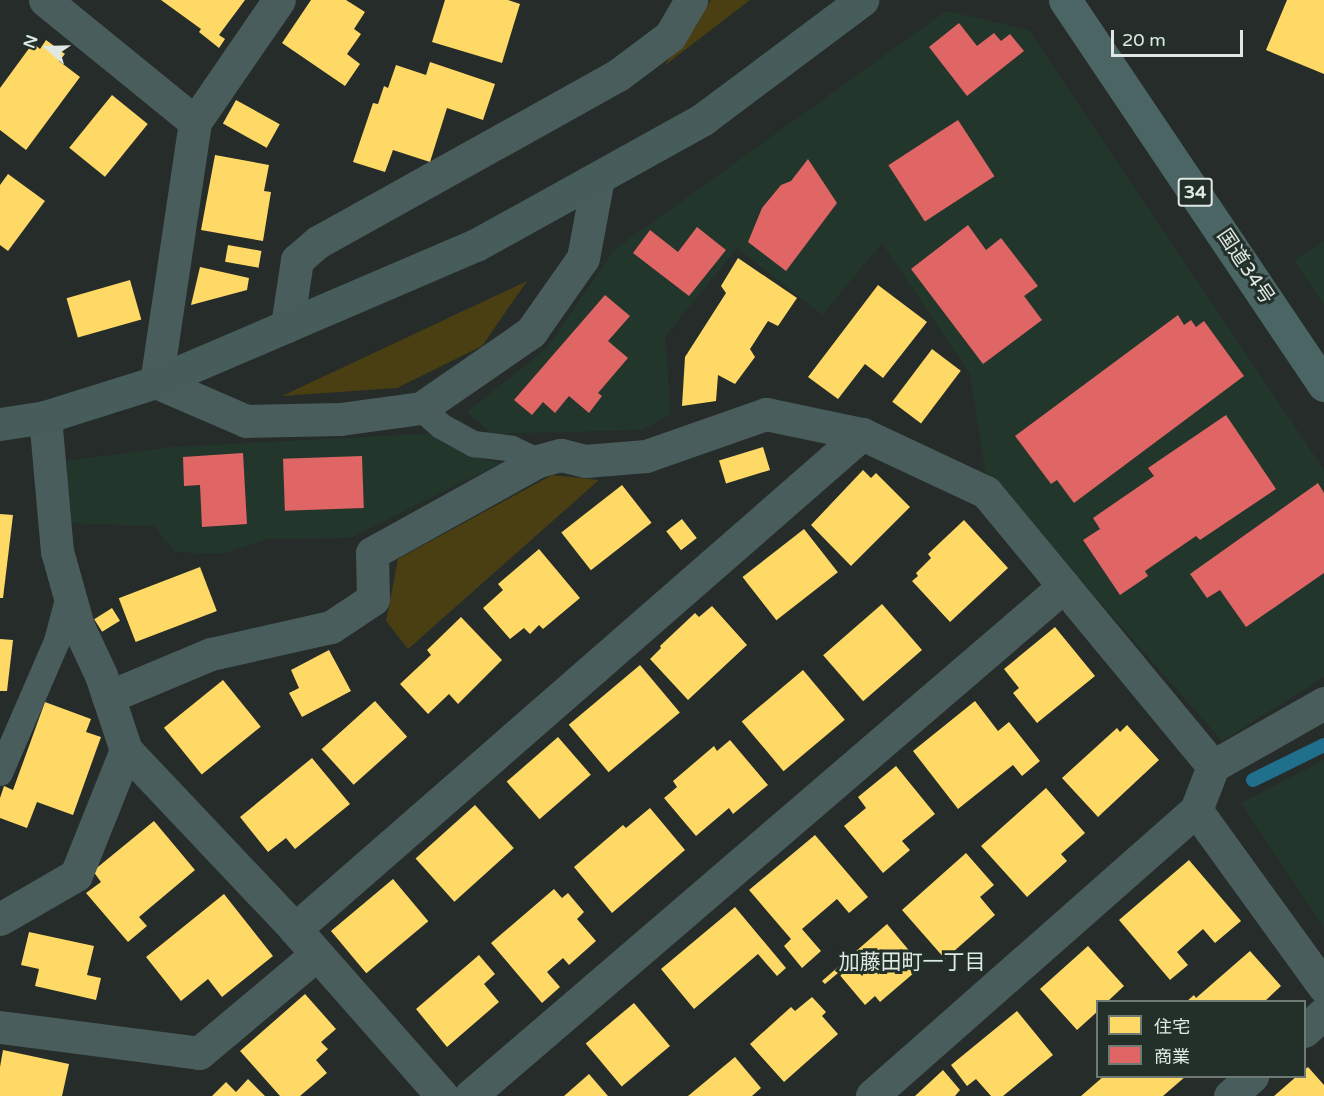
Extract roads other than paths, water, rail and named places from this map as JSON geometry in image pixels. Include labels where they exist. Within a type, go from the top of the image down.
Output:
[{"type":"highway","name":"国道34号","points":[[1065,0],[1324,385]]},
{"type":"street","points":[[45,0],[195,123]]},
{"type":"street","points":[[156,382],[195,123],[279,0]]},
{"type":"street","points":[[287,326],[297,260],[318,242],[618,75],[670,36],[691,0]]},
{"type":"street","points":[[0,424],[45,417],[156,382],[477,245],[704,119],[862,0]]},
{"type":"street","points":[[156,382],[246,421],[340,419],[421,408],[531,332],[583,258],[598,178]]},
{"type":"street","points":[[108,697],[211,654],[331,627],[373,599],[372,553],[538,461],[561,455],[585,461],[646,456],[766,414],[862,434],[986,492],[1213,766]]},
{"type":"street","points":[[45,417],[57,551],[78,626],[108,697],[126,750],[295,929],[442,1096]]},
{"type":"street","points":[[295,929],[862,434]]},
{"type":"street","points":[[470,1096],[1064,586]]},
{"type":"street","points":[[872,1096],[1196,810],[1213,766],[1324,703]]},
{"type":"street","points":[[0,919],[76,875],[126,750]]},
{"type":"street","points":[[1196,810],[1324,987]]},
{"type":"street","points":[[0,1027],[199,1053],[317,954]]},
{"type":"street","points":[[1306,1029],[1324,1013]]},
{"type":"street","points":[[1230,1096],[1251,1078]]},
{"type":"lane","points":[[421,408],[441,426],[474,444],[512,449],[538,461]]},
{"type":"lane","points":[[0,773],[57,641],[70,592]]},
{"type":"waterway","points":[[1253,780],[1324,745]]},
{"type":"district","name":"加藤田町一丁目","points":[[912,963]]}]
